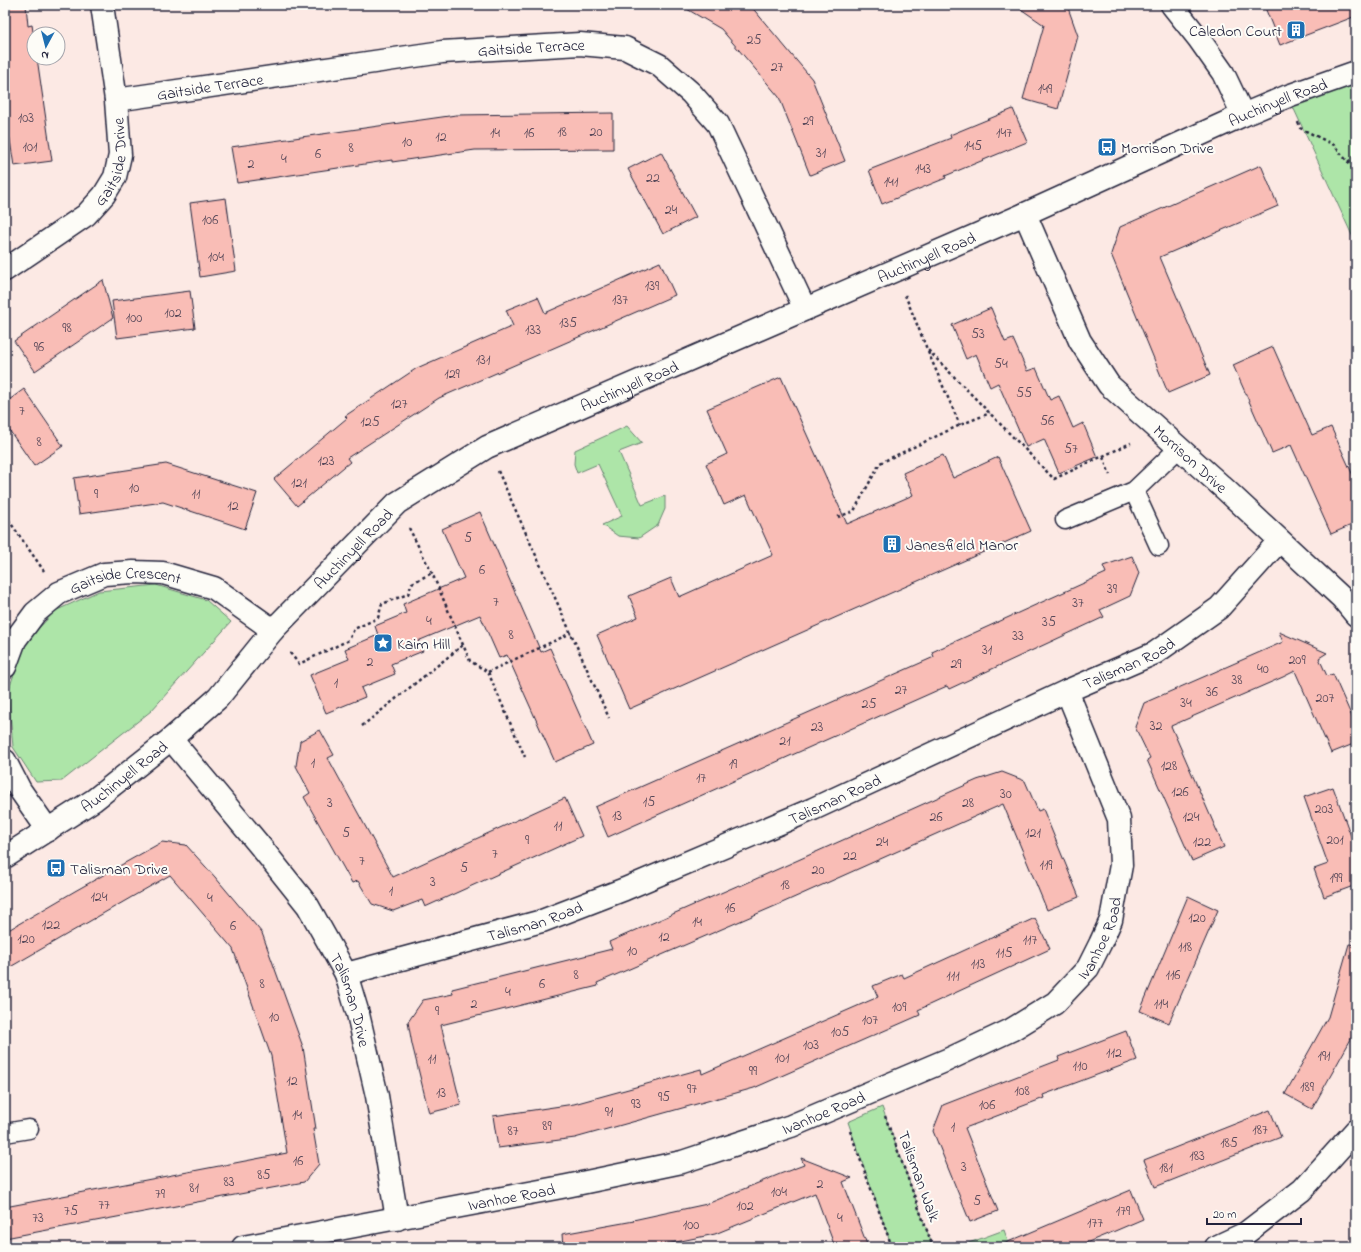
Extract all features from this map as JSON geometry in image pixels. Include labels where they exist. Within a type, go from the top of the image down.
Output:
[{"type":"street","name":"Gaitside Drive","points":[[5,270],[86,215],[104,195],[115,177],[120,155],[116,100],[102,5]]},
{"type":"street","points":[[1172,5],[1199,38],[1223,73],[1243,115]]},
{"type":"street","name":"Gaitside Terrace","points":[[116,100],[442,52],[580,44],[625,48],[659,65],[691,93],[718,124],[806,309]]},
{"type":"street","name":"Auchinyell Road","points":[[5,857],[94,800],[171,739],[218,698],[273,630],[397,503],[487,447],[1025,214],[1243,115],[1288,96],[1356,72]]},
{"type":"street","name":"Morrison Drive","points":[[1025,214],[1080,342],[1109,385],[1227,491],[1342,598],[1356,615]]},
{"type":"street","name":"Talisman Road","points":[[346,974],[542,921],[625,889],[813,809],[1067,691],[1155,653],[1219,608],[1279,541]]},
{"type":"street","name":"Gaitside Crescent","points":[[5,667],[15,640],[35,613],[59,593],[104,574],[133,572],[163,573],[214,588],[273,630]]},
{"type":"street","name":"Ivanhoe Road","points":[[243,1247],[397,1219],[682,1162],[790,1126],[947,1060],[1011,1030],[1055,1003],[1088,968],[1100,944],[1111,920],[1121,864],[1119,819],[1067,691]]},
{"type":"street","name":"Talisman Drive","points":[[171,739],[308,906],[346,974],[358,1014],[377,1096],[397,1219]]},
{"type":"street","points":[[5,761],[20,790],[48,830]]},
{"type":"street","points":[[1216,1247],[1246,1233],[1302,1190],[1356,1130]]},
{"type":"lane","points":[[1065,520],[1134,491],[1179,448]]},
{"type":"lane","points":[[1134,491],[1159,546]]},
{"type":"lane","points":[[5,1133],[29,1129]]},
{"type":"path","points":[[1288,96],[1300,128],[1334,145],[1356,172]]},
{"type":"path","points":[[1348,162],[1356,155]]},
{"type":"path","points":[[894,270],[960,425]]},
{"type":"path","points":[[927,350],[1054,479],[1159,430]]},
{"type":"path","points":[[838,518],[854,510],[880,463],[960,425],[990,413]]},
{"type":"path","points":[[487,447],[609,718]]},
{"type":"path","points":[[397,503],[432,573],[470,661],[488,672],[525,757]]},
{"type":"path","points":[[5,515],[59,593]]},
{"type":"path","points":[[273,630],[299,664],[349,640],[354,629],[378,618],[382,604],[408,594],[412,583],[432,573]]},
{"type":"path","points":[[488,672],[571,633]]},
{"type":"path","points":[[362,726],[463,645]]},
{"type":"path","name":"Talisman Walk","points":[[884,1113],[933,1247]]},
{"type":"path","points":[[850,1130],[892,1247]]},
{"type":"green space","points":[[1356,72],[1356,244],[1288,96]]},
{"type":"green space","points":[[627,426],[642,443],[619,452],[642,505],[665,496],[665,509],[658,525],[639,538],[618,536],[602,525],[622,516],[598,464],[577,473],[574,464],[575,450]]},
{"type":"green space","points":[[156,585],[206,600],[231,622],[151,711],[62,781],[36,782],[13,747],[8,692],[24,644],[55,611],[99,591]]},
{"type":"green space","points":[[882,1107],[933,1247],[892,1247],[848,1122]]},
{"type":"green space","points":[[1004,1230],[1010,1247],[958,1247]]},
{"type":"building","points":[[5,5],[26,5],[28,26],[26,26],[26,66],[38,66],[52,161],[14,166],[5,108]]},
{"type":"building","points":[[680,5],[750,5],[812,79],[845,161],[810,175],[779,97],[721,29]]},
{"type":"building","points":[[1015,5],[1067,5],[1078,36],[1058,109],[1023,99],[1044,25]]},
{"type":"building","name":"Caledon Court","points":[[1264,5],[1356,5],[1356,16],[1280,45]]},
{"type":"building","points":[[1013,109],[1027,142],[945,176],[946,178],[882,204],[869,170],[951,138],[950,135]]},
{"type":"building","points":[[613,113],[613,149],[475,150],[392,162],[392,160],[237,183],[231,147],[456,115]]},
{"type":"building","points":[[661,152],[696,217],[663,234],[628,169]]},
{"type":"building","points":[[1261,165],[1278,206],[1160,257],[1210,375],[1168,393],[1111,254],[1120,227]]},
{"type":"building","points":[[226,198],[236,271],[200,277],[190,203]]},
{"type":"building","points":[[660,262],[675,295],[439,398],[347,458],[350,462],[297,506],[274,479],[347,418],[345,416],[417,368],[513,326],[506,310],[538,297],[545,313]]},
{"type":"building","points":[[103,280],[113,318],[35,371],[14,341]]},
{"type":"building","points":[[190,291],[195,328],[117,338],[112,301]]},
{"type":"building","points":[[991,308],[1005,342],[1013,339],[1027,371],[1036,368],[1050,400],[1059,396],[1073,428],[1083,423],[1097,457],[1059,473],[1044,439],[1026,447],[998,383],[990,387],[976,354],[966,359],[952,325]]},
{"type":"building","points":[[1273,347],[1312,435],[1331,427],[1356,482],[1356,523],[1331,534],[1291,445],[1272,453],[1233,365]]},
{"type":"building","name":"Janesfield Manor","points":[[781,377],[847,524],[913,495],[903,473],[943,455],[953,478],[998,457],[1031,531],[629,709],[597,635],[638,617],[629,596],[671,578],[679,597],[773,555],[746,495],[724,505],[706,464],[727,454],[707,409]]},
{"type":"building","points":[[24,389],[63,446],[34,466],[5,424],[5,403]]},
{"type":"building","points":[[166,464],[257,493],[245,529],[163,502],[79,514],[74,478]]},
{"type":"building","points":[[480,512],[541,652],[550,648],[593,745],[555,762],[507,655],[499,658],[480,615],[418,641],[423,651],[391,664],[395,674],[361,688],[365,697],[326,713],[310,675],[349,659],[345,649],[378,635],[375,626],[406,613],[403,604],[464,578],[442,529]]},
{"type":"building","points":[[1132,556],[1139,573],[1130,596],[1100,610],[1104,617],[949,689],[947,686],[608,837],[595,807],[934,657],[932,652],[1106,573],[1103,566]]},
{"type":"building","points":[[1279,632],[1327,653],[1319,658],[1327,676],[1333,674],[1356,726],[1356,743],[1331,753],[1295,671],[1171,726],[1224,847],[1192,861],[1147,760],[1150,758],[1135,727],[1144,703],[1283,642]]},
{"type":"building","points":[[320,730],[334,755],[328,758],[393,877],[565,798],[582,836],[425,907],[422,900],[393,911],[372,904],[358,881],[352,883],[304,797],[310,793],[296,766],[300,741]]},
{"type":"building","points":[[1002,772],[1025,781],[1038,811],[1043,809],[1079,897],[1047,910],[1003,804],[782,903],[597,983],[598,986],[441,1025],[461,1105],[429,1113],[408,1022],[423,1000],[453,994],[452,989],[612,949],[609,942],[739,885],[740,886],[977,780]]},
{"type":"building","points":[[1333,787],[1356,850],[1356,885],[1324,897],[1314,869],[1328,864],[1304,797]]},
{"type":"building","points":[[162,842],[186,845],[262,933],[303,1047],[316,1129],[313,1129],[319,1164],[304,1182],[5,1238],[5,1207],[287,1153],[271,1056],[233,949],[170,875],[5,970],[5,932]]},
{"type":"building","points":[[1188,896],[1218,910],[1169,1023],[1140,1011]]},
{"type":"building","points":[[1035,918],[1050,949],[918,1010],[920,1015],[754,1088],[575,1138],[498,1148],[493,1116],[574,1104],[701,1069],[702,1074],[878,997],[873,986],[902,974],[904,978]]},
{"type":"building","points":[[1349,944],[1356,945],[1356,1030],[1312,1109],[1285,1094],[1328,1017]]},
{"type":"building","points":[[1126,1031],[1137,1060],[1043,1095],[1044,1098],[965,1128],[998,1211],[970,1222],[933,1131],[943,1105],[1059,1060],[1058,1057]]},
{"type":"building","points":[[1270,1110],[1281,1137],[1155,1187],[1144,1160]]},
{"type":"building","points":[[801,1158],[852,1178],[843,1182],[868,1247],[835,1247],[815,1193],[715,1234],[652,1247],[563,1247],[562,1234],[634,1221],[633,1220],[707,1204],[804,1165]]},
{"type":"building","points":[[1131,1190],[1143,1219],[1115,1231],[1076,1247],[996,1247]]},
{"type":"place","name":"Caledon Court","points":[[1296,30]]},
{"type":"place","name":"Morrison Drive","points":[[1107,147]]},
{"type":"place","name":"Janesfield Manor","points":[[892,544]]},
{"type":"place","name":"Kaim Hill","points":[[383,643]]},
{"type":"place","name":"Talisman Drive","points":[[56,868]]}]
